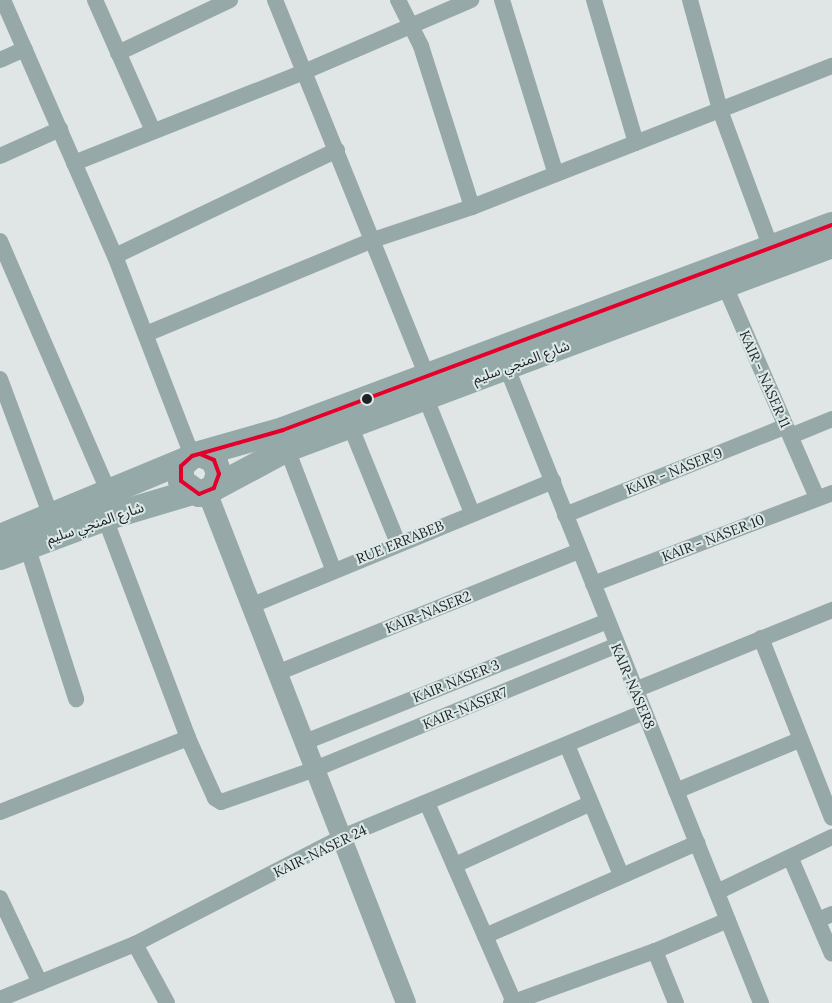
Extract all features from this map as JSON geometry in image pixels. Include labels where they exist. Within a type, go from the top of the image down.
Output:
[{"type":"main road","name":"شارع المنجي سليم","points":[[0,557],[27,546],[107,505],[193,457],[426,385],[771,248],[831,242]]},
{"type":"main road","name":"شارع المنجي سليم","points":[[0,537],[51,516],[107,505],[204,491],[287,449],[350,425],[426,385],[506,368],[725,286],[831,242]]},
{"type":"main road","points":[[193,457],[181,466],[181,481],[204,491]]},
{"type":"street","points":[[4,0],[115,256],[193,457]]},
{"type":"street","points":[[95,0],[153,131]]},
{"type":"street","points":[[118,53],[230,0]]},
{"type":"street","points":[[275,0],[306,71],[373,240],[472,513]]},
{"type":"street","points":[[398,0],[411,24],[472,206]]},
{"type":"street","points":[[74,163],[306,71],[411,24],[471,0]]},
{"type":"street","points":[[502,0],[556,174]]},
{"type":"street","points":[[594,0],[636,143]]},
{"type":"street","points":[[690,0],[720,110],[771,248]]},
{"type":"street","points":[[0,60],[24,49]]},
{"type":"street","points":[[146,334],[373,240],[472,206],[832,66]]},
{"type":"street","points":[[0,156],[60,129]]},
{"type":"street","points":[[115,256],[338,150]]},
{"type":"street","points":[[0,241],[107,505],[188,738],[0,812]]},
{"type":"street","name":"KAIR - NASER 11","points":[[725,286],[788,431],[825,496]]},
{"type":"street","name":"KAIR-NASER8","points":[[506,368],[553,481],[615,646],[644,712],[761,1003]]},
{"type":"street","points":[[0,379],[51,516]]},
{"type":"street","name":"KAIR - NASER 9","points":[[565,515],[788,431],[832,419]]},
{"type":"street","points":[[350,425],[398,543]]},
{"type":"street","points":[[287,449],[333,569]]},
{"type":"street","name":"RUE ERRABEB","points":[[250,606],[333,569],[553,481]]},
{"type":"street","points":[[204,491],[305,742],[340,838],[406,1003]]},
{"type":"street","name":"KAIR - NASER 10","points":[[593,584],[825,496]]},
{"type":"street","points":[[27,546],[76,699]]},
{"type":"street","name":"KAIR-NASER2","points":[[277,673],[579,551]]},
{"type":"street","points":[[635,690],[832,610]]},
{"type":"street","name":"KAIR NASER 3","points":[[305,742],[607,621]]},
{"type":"street","points":[[761,638],[832,818]]},
{"type":"street","name":"KAIR-NASER7","points":[[188,738],[215,798],[221,802],[314,769],[615,646]]},
{"type":"street","name":"KAIR-NASER 24","points":[[0,999],[135,944],[340,838],[428,804],[644,712]]},
{"type":"street","points":[[676,791],[800,740]]},
{"type":"street","points":[[567,745],[621,875]]},
{"type":"street","points":[[455,865],[591,803]]},
{"type":"street","points":[[428,804],[513,1003],[655,951],[728,920]]},
{"type":"street","points":[[717,892],[791,859],[832,836]]},
{"type":"street","points":[[485,936],[697,843]]},
{"type":"street","points":[[791,859],[825,917],[832,954]]},
{"type":"street","points":[[0,898],[40,983]]},
{"type":"street","points":[[135,944],[167,1003]]},
{"type":"street","points":[[655,951],[676,1003]]},
{"type":"transit line","points":[[200,454],[214,460],[219,474],[214,488],[199,494],[181,481],[181,466],[192,456],[283,430],[832,225]]}]
